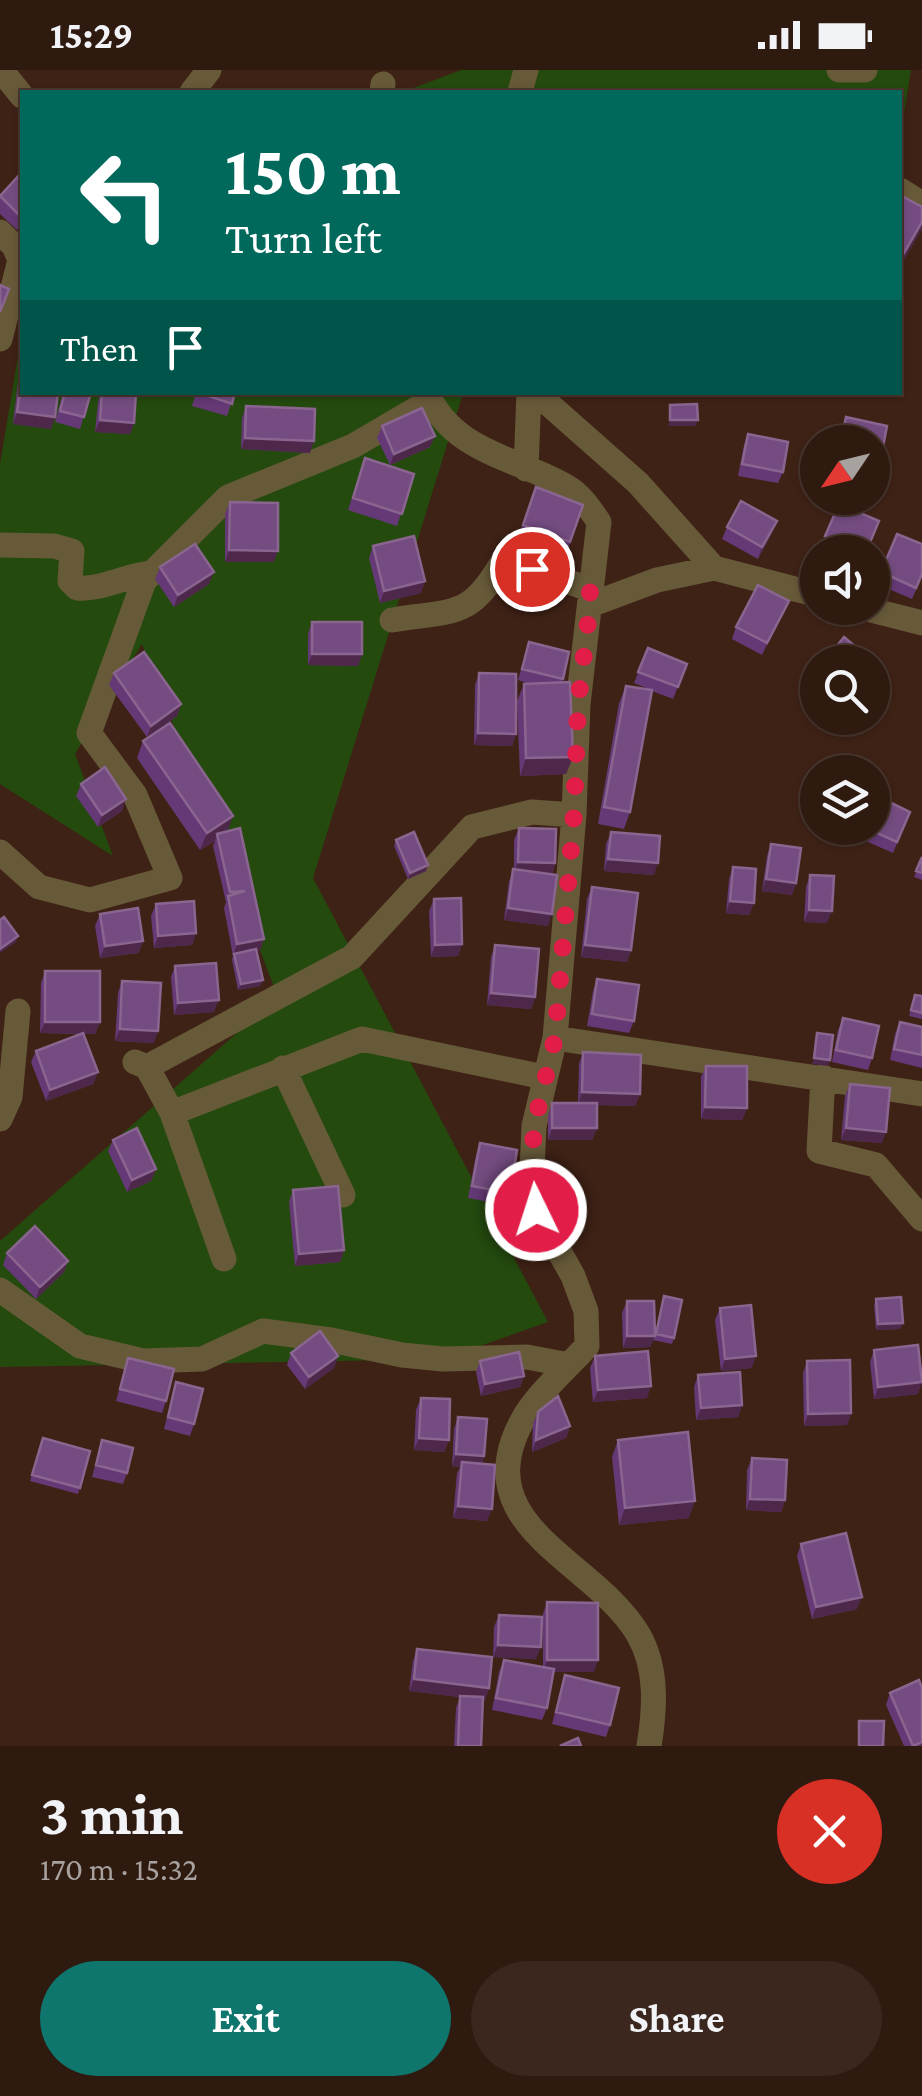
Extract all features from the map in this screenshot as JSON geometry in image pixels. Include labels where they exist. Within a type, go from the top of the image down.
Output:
[{"type":"street","points":[[0,70],[20,94]]},
{"type":"street","points":[[194,90],[210,70]]},
{"type":"street","points":[[0,232],[14,246],[20,260],[0,340]]},
{"type":"street","points":[[526,469],[532,395]]},
{"type":"street","points":[[535,395],[638,483],[714,568]]},
{"type":"street","points":[[0,852],[39,888],[90,900],[170,878],[135,794],[89,734],[144,580],[228,497],[352,446],[429,397],[462,438],[568,488],[586,503],[599,522],[578,704],[574,814],[555,1038],[533,1140],[532,1170],[536,1210],[574,1276],[586,1311],[587,1346],[523,1418],[506,1462],[509,1494],[522,1519],[621,1610],[640,1637],[652,1672],[654,1717],[648,1746]]},
{"type":"street","points":[[0,545],[54,546],[72,551],[70,581],[77,588],[104,587],[152,573]]},
{"type":"street","points":[[392,620],[466,608],[489,586],[504,559],[590,597],[714,568],[800,590]]},
{"type":"street","points":[[890,615],[922,623]]},
{"type":"street","points":[[224,1260],[172,1113],[140,1064],[352,958],[472,827],[532,812],[574,814]]},
{"type":"street","points":[[0,1119],[10,1098],[18,1011]]},
{"type":"street","points":[[555,1038],[922,1094]]},
{"type":"street","points":[[172,1113],[362,1039],[544,1077]]},
{"type":"street","points":[[283,1068],[344,1195]]},
{"type":"street","points":[[823,1077],[819,1150],[876,1164],[922,1218]]},
{"type":"street","points":[[0,1290],[80,1346],[143,1361],[202,1359],[263,1331],[402,1355],[442,1359],[527,1357],[569,1366]]},
{"type":"green space","points":[[461,70],[911,70],[902,126],[902,90],[408,90]]},
{"type":"green space","points":[[20,344],[20,395],[462,395],[313,878],[548,1322],[443,1359],[0,1367],[0,1241],[278,997],[142,644],[75,754],[113,856],[0,784],[0,464]]},
{"type":"building","points":[[20,174],[20,216],[0,196]]},
{"type":"building","points":[[902,196],[922,207],[922,222],[902,257]]},
{"type":"building","points":[[0,285],[9,289],[0,312]]},
{"type":"building","points":[[20,388],[20,395],[58,395],[55,417],[17,412]]},
{"type":"building","points":[[64,395],[90,395],[84,417],[60,411]]},
{"type":"building","points":[[102,395],[136,395],[134,423],[100,420]]},
{"type":"building","points":[[206,395],[234,395],[232,404]]},
{"type":"building","points":[[697,404],[698,420],[670,420],[670,405]]},
{"type":"building","points":[[246,406],[315,409],[314,441],[245,438]]},
{"type":"building","points":[[422,408],[435,436],[394,454],[382,426]]},
{"type":"building","points":[[846,417],[882,425],[844,425]]},
{"type":"building","points":[[748,434],[788,442],[783,472],[742,464]]},
{"type":"building","points":[[365,458],[414,474],[402,514],[353,498]]},
{"type":"building","points":[[536,487],[583,505],[570,542],[523,525]]},
{"type":"building","points":[[741,501],[777,521],[762,547],[727,527]]},
{"type":"building","points":[[230,502],[278,503],[278,551],[229,550]]},
{"type":"building","points":[[834,515],[865,515],[879,521],[873,535],[825,535]]},
{"type":"building","points":[[897,534],[922,544],[922,574],[916,588],[890,576],[890,551]]},
{"type":"building","points":[[414,536],[425,581],[384,591],[373,546]]},
{"type":"building","points":[[195,544],[214,572],[178,595],[160,567]]},
{"type":"building","points":[[758,585],[789,601],[767,643],[736,627]]},
{"type":"building","points":[[312,622],[362,622],[362,654],[312,654]]},
{"type":"building","points":[[844,637],[853,645],[838,645]]},
{"type":"building","points":[[529,642],[569,652],[563,679],[522,669]]},
{"type":"building","points":[[648,648],[687,664],[678,687],[638,672]]},
{"type":"building","points":[[144,652],[181,704],[151,726],[114,673]]},
{"type":"building","points":[[479,673],[516,674],[516,734],[478,733]]},
{"type":"building","points":[[570,682],[573,757],[526,758],[524,684]]},
{"type":"building","points":[[626,686],[652,690],[630,812],[604,807]]},
{"type":"building","points":[[170,723],[233,816],[207,833],[143,741]]},
{"type":"building","points":[[105,767],[126,799],[102,815],[81,784]]},
{"type":"building","points":[[890,802],[910,812],[897,842],[890,839]]},
{"type":"building","points":[[240,828],[264,939],[237,944],[228,896],[245,891],[230,892],[217,834]]},
{"type":"building","points":[[519,828],[556,829],[555,863],[518,862]]},
{"type":"building","points":[[414,832],[428,865],[410,873],[396,840]]},
{"type":"building","points":[[611,832],[660,836],[658,863],[608,859]]},
{"type":"building","points":[[771,844],[801,848],[796,883],[766,879]]},
{"type":"building","points":[[733,867],[756,869],[754,903],[730,901]]},
{"type":"building","points":[[513,869],[557,875],[552,914],[508,908]]},
{"type":"building","points":[[810,875],[834,876],[832,911],[809,910]]},
{"type":"building","points":[[592,887],[638,893],[631,950],[585,945]]},
{"type":"building","points":[[461,898],[462,944],[435,945],[434,899]]},
{"type":"building","points":[[194,901],[196,933],[158,936],[156,904]]},
{"type":"building","points":[[138,908],[143,941],[105,946],[100,914]]},
{"type":"building","points":[[4,917],[18,936],[0,949],[0,920]]},
{"type":"building","points":[[495,945],[539,949],[535,997],[491,993]]},
{"type":"building","points":[[256,949],[263,980],[241,984],[234,954]]},
{"type":"building","points":[[216,963],[219,1000],[178,1003],[175,966]]},
{"type":"building","points":[[45,971],[100,971],[100,1022],[45,1022]]},
{"type":"building","points":[[597,979],[639,985],[634,1021],[592,1014]]},
{"type":"building","points":[[122,981],[161,983],[158,1031],[120,1029]]},
{"type":"building","points":[[915,995],[922,996],[922,1013],[911,1010]]},
{"type":"building","points":[[843,1018],[879,1026],[872,1058],[836,1050]]},
{"type":"building","points":[[900,1022],[922,1027],[922,1055],[894,1049]]},
{"type":"building","points":[[83,1033],[98,1072],[50,1090],[36,1051]]},
{"type":"building","points":[[817,1033],[833,1035],[830,1060],[814,1058]]},
{"type":"building","points":[[583,1052],[641,1055],[640,1094],[582,1092]]},
{"type":"building","points":[[706,1066],[747,1066],[747,1108],[705,1107]]},
{"type":"building","points":[[850,1084],[890,1088],[886,1132],[846,1128]]},
{"type":"building","points":[[552,1103],[597,1103],[597,1128],[552,1128]]},
{"type":"building","points":[[137,1128],[156,1169],[132,1180],[113,1140]]},
{"type":"building","points":[[480,1143],[517,1150],[510,1193],[472,1186]]},
{"type":"building","points":[[338,1186],[344,1250],[299,1254],[293,1190]]},
{"type":"building","points":[[35,1226],[68,1261],[40,1287],[7,1253]]},
{"type":"building","points":[[664,1296],[682,1300],[674,1338],[656,1334]]},
{"type":"building","points":[[901,1297],[903,1323],[878,1324],[876,1299]]},
{"type":"building","points":[[627,1301],[654,1301],[655,1336],[627,1336]]},
{"type":"building","points":[[751,1305],[756,1356],[725,1359],[720,1308]]},
{"type":"building","points":[[320,1331],[338,1356],[309,1377],[291,1353]]},
{"type":"building","points":[[918,1345],[922,1382],[878,1387],[874,1350]]},
{"type":"building","points":[[648,1351],[651,1386],[598,1390],[595,1356]]},
{"type":"building","points":[[519,1352],[524,1376],[485,1384],[480,1361]]},
{"type":"building","points":[[128,1358],[174,1369],[166,1401],[120,1389]]},
{"type":"building","points":[[850,1360],[851,1413],[808,1414],[807,1361]]},
{"type":"building","points":[[740,1372],[742,1405],[701,1408],[698,1375]]},
{"type":"building","points":[[176,1382],[203,1389],[194,1424],[168,1417]]},
{"type":"building","points":[[558,1396],[570,1426],[536,1440],[538,1412]]},
{"type":"building","points":[[421,1398],[450,1399],[449,1440],[419,1438]]},
{"type":"building","points":[[458,1417],[487,1419],[484,1456],[456,1454]]},
{"type":"building","points":[[688,1432],[695,1501],[625,1508],[618,1440]]},
{"type":"building","points":[[43,1438],[90,1451],[80,1488],[32,1475]]},
{"type":"building","points":[[102,1440],[133,1448],[127,1473],[96,1465]]},
{"type":"building","points":[[752,1458],[787,1460],[785,1500],[750,1499]]},
{"type":"building","points":[[462,1462],[495,1465],[492,1509],[458,1506]]},
{"type":"building","points":[[846,1533],[862,1597],[816,1607],[801,1544]]},
{"type":"building","points":[[547,1602],[598,1603],[598,1660],[547,1660]]},
{"type":"building","points":[[499,1615],[542,1617],[541,1647],[498,1645]]},
{"type":"building","points":[[417,1649],[492,1657],[489,1688],[414,1679]]},
{"type":"building","points":[[504,1660],[554,1669],[547,1708],[496,1698]]},
{"type":"building","points":[[565,1675],[619,1688],[610,1725],[556,1712]]},
{"type":"building","points":[[919,1680],[922,1742],[913,1746],[890,1693]]},
{"type":"building","points":[[460,1696],[483,1697],[481,1746],[458,1746]]},
{"type":"building","points":[[859,1721],[884,1721],[883,1746],[859,1746]]},
{"type":"building","points":[[578,1738],[581,1746],[560,1746]]},
{"type":"route","points":[[532,569],[590,589],[578,704],[574,814],[555,1038],[534,1126],[532,1170],[536,1210]]}]
